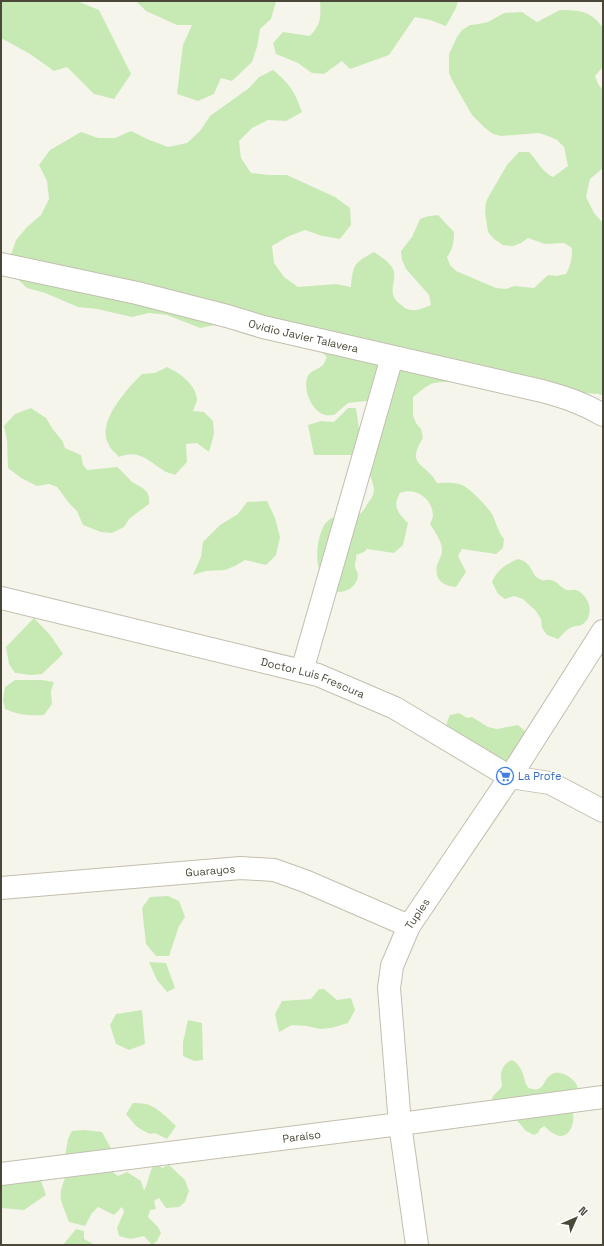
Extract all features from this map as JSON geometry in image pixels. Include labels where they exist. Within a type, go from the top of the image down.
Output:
[{"type":"street","name":"Ovidio Javier Talavera","points":[[1,264],[136,293],[227,316],[263,327],[565,397],[587,405],[603,415]]},
{"type":"street","points":[[302,671],[392,357]]},
{"type":"street","name":"Doctor Luis Frescura","points":[[1,598],[318,675],[395,708],[510,777],[550,783],[603,811]]},
{"type":"street","name":"Tupies","points":[[417,1245],[400,1124],[389,988],[392,966],[409,926],[510,777],[603,631]]},
{"type":"street","name":"Guarayos","points":[[1,888],[241,868],[274,870],[305,881],[409,926]]},
{"type":"street","name":"Paraíso","points":[[1,1174],[603,1097]]},
{"type":"green space","points":[[1,1],[77,1],[99,10],[131,74],[114,99],[94,94],[67,67],[54,71],[30,54],[1,38]]},
{"type":"green space","points":[[136,1],[276,1],[271,19],[260,29],[257,47],[252,62],[232,81],[221,78],[214,94],[198,101],[177,94],[183,45],[192,25],[177,25],[146,11]]},
{"type":"green space","points":[[320,1],[458,1],[456,8],[446,26],[430,20],[415,17],[389,55],[350,69],[342,61],[324,74],[312,73],[298,63],[276,54],[273,43],[283,32],[310,36],[320,20]]},
{"type":"green space","points":[[560,10],[579,11],[589,15],[599,22],[603,28],[603,68],[595,76],[598,84],[603,90],[603,168],[590,179],[586,197],[594,213],[603,223],[603,396],[599,394],[462,380],[434,383],[425,387],[413,397],[413,415],[416,423],[421,429],[423,438],[416,454],[419,464],[433,476],[437,483],[453,483],[462,485],[470,490],[488,508],[504,539],[503,548],[496,554],[462,549],[458,556],[466,572],[456,587],[443,584],[438,578],[436,570],[441,556],[442,547],[440,540],[430,524],[433,516],[430,504],[422,495],[417,493],[400,493],[396,502],[397,510],[408,523],[403,545],[394,553],[367,549],[356,555],[355,566],[358,575],[355,583],[349,590],[340,592],[335,591],[326,584],[318,566],[317,552],[319,539],[322,528],[327,522],[332,518],[353,516],[361,513],[373,495],[374,489],[366,463],[373,447],[380,441],[376,423],[375,400],[348,403],[334,415],[326,415],[315,409],[307,391],[307,379],[312,371],[323,365],[327,357],[312,342],[289,326],[272,317],[235,321],[200,328],[167,315],[149,313],[132,317],[97,309],[78,307],[45,293],[27,288],[14,276],[10,258],[16,240],[27,227],[41,215],[49,199],[47,181],[39,165],[50,150],[81,132],[98,138],[115,138],[131,131],[168,147],[187,143],[200,131],[210,116],[249,88],[259,77],[273,70],[291,89],[302,112],[286,121],[268,120],[252,128],[239,141],[241,158],[251,173],[287,175],[335,197],[350,208],[351,225],[340,239],[322,236],[305,230],[289,236],[272,246],[274,263],[284,277],[298,287],[336,284],[351,287],[356,265],[362,259],[374,252],[392,266],[394,272],[394,298],[407,309],[419,310],[427,307],[431,305],[429,295],[406,269],[402,260],[401,251],[412,237],[420,219],[438,215],[454,232],[453,245],[447,257],[450,265],[456,271],[496,288],[506,289],[514,286],[534,288],[548,275],[556,276],[566,274],[571,261],[572,248],[564,243],[545,244],[528,238],[513,246],[503,245],[494,239],[488,232],[485,212],[486,202],[507,165],[519,152],[529,152],[543,169],[553,177],[568,166],[564,147],[557,140],[539,133],[501,136],[493,134],[485,128],[472,115],[453,82],[449,73],[449,54],[462,30],[470,25],[488,22],[504,13],[522,12],[537,22]]},
{"type":"green space","points":[[167,367],[190,383],[196,393],[197,399],[193,411],[204,412],[213,421],[214,434],[209,452],[197,443],[186,444],[187,462],[175,475],[166,472],[147,459],[137,455],[132,454],[119,457],[110,447],[106,436],[106,427],[109,417],[121,397],[142,374],[155,373]]},
{"type":"green space","points":[[31,408],[46,418],[63,442],[65,448],[81,455],[83,465],[87,470],[117,467],[131,481],[147,492],[149,504],[129,519],[124,527],[112,533],[101,532],[83,525],[77,511],[57,487],[49,484],[37,486],[21,478],[8,468],[7,440],[4,426],[15,414]]},
{"type":"green space","points":[[348,408],[356,408],[361,442],[355,455],[314,455],[308,425],[321,421],[334,422]]},
{"type":"green space","points":[[267,501],[275,518],[280,537],[276,555],[266,565],[245,560],[225,570],[206,571],[193,575],[201,557],[203,542],[220,525],[238,514],[247,502]]},
{"type":"green space","points":[[518,559],[527,563],[535,576],[538,578],[553,581],[565,589],[576,590],[584,595],[590,608],[590,613],[586,621],[581,625],[570,628],[558,639],[547,635],[542,628],[541,619],[536,611],[523,599],[514,596],[505,599],[498,594],[492,582],[496,574],[502,568]]},
{"type":"green space","points":[[34,618],[51,636],[63,654],[42,674],[31,675],[15,673],[9,664],[6,647]]},
{"type":"green space","points":[[15,680],[42,680],[54,682],[51,691],[52,704],[44,715],[24,715],[5,709],[3,700],[5,687]]},
{"type":"green space","points":[[459,713],[467,718],[472,717],[488,727],[497,729],[518,725],[525,731],[533,748],[512,764],[495,761],[445,731],[450,715]]},
{"type":"green space","points":[[168,896],[179,901],[185,917],[179,926],[169,956],[156,956],[146,944],[142,908],[150,897]]},
{"type":"green space","points":[[149,962],[166,963],[175,988],[167,992],[157,980]]},
{"type":"green space","points":[[319,989],[324,989],[337,1000],[351,998],[355,1010],[348,1023],[331,1028],[320,1029],[292,1025],[279,1032],[275,1014],[282,1001],[311,999]]},
{"type":"green space","points":[[142,1010],[145,1044],[129,1050],[116,1044],[110,1025],[116,1014]]},
{"type":"green space","points":[[188,1020],[202,1023],[203,1060],[194,1061],[183,1056],[183,1042]]},
{"type":"green space","points":[[512,1060],[520,1067],[529,1088],[540,1088],[549,1076],[556,1073],[568,1076],[575,1083],[578,1090],[572,1111],[573,1123],[567,1134],[560,1136],[551,1132],[544,1126],[534,1135],[526,1131],[514,1117],[492,1104],[493,1096],[502,1086],[501,1074],[503,1068]]},
{"type":"green space","points":[[133,1103],[150,1105],[162,1113],[176,1126],[167,1139],[155,1133],[150,1134],[136,1126],[126,1114]]},
{"type":"green space","points":[[85,1130],[102,1132],[114,1154],[65,1157],[68,1139],[72,1131]]},
{"type":"green space","points":[[25,1159],[36,1162],[37,1170],[46,1195],[24,1210],[1,1208],[1,1163],[14,1163]]},
{"type":"green space","points":[[155,1162],[162,1168],[169,1165],[185,1180],[189,1191],[185,1202],[179,1207],[166,1208],[159,1198],[154,1201],[156,1209],[150,1210],[148,1217],[158,1227],[161,1233],[157,1241],[152,1245],[144,1236],[131,1239],[119,1236],[117,1228],[124,1212],[122,1207],[114,1215],[98,1207],[92,1213],[85,1226],[69,1222],[61,1198],[62,1188],[67,1174],[104,1166],[118,1176],[127,1172],[141,1181],[144,1191]]},
{"type":"green space","points":[[76,1229],[84,1231],[84,1239],[95,1245],[63,1245]]},
{"type":"place","name":"La Profe","points":[[505,776]]}]
